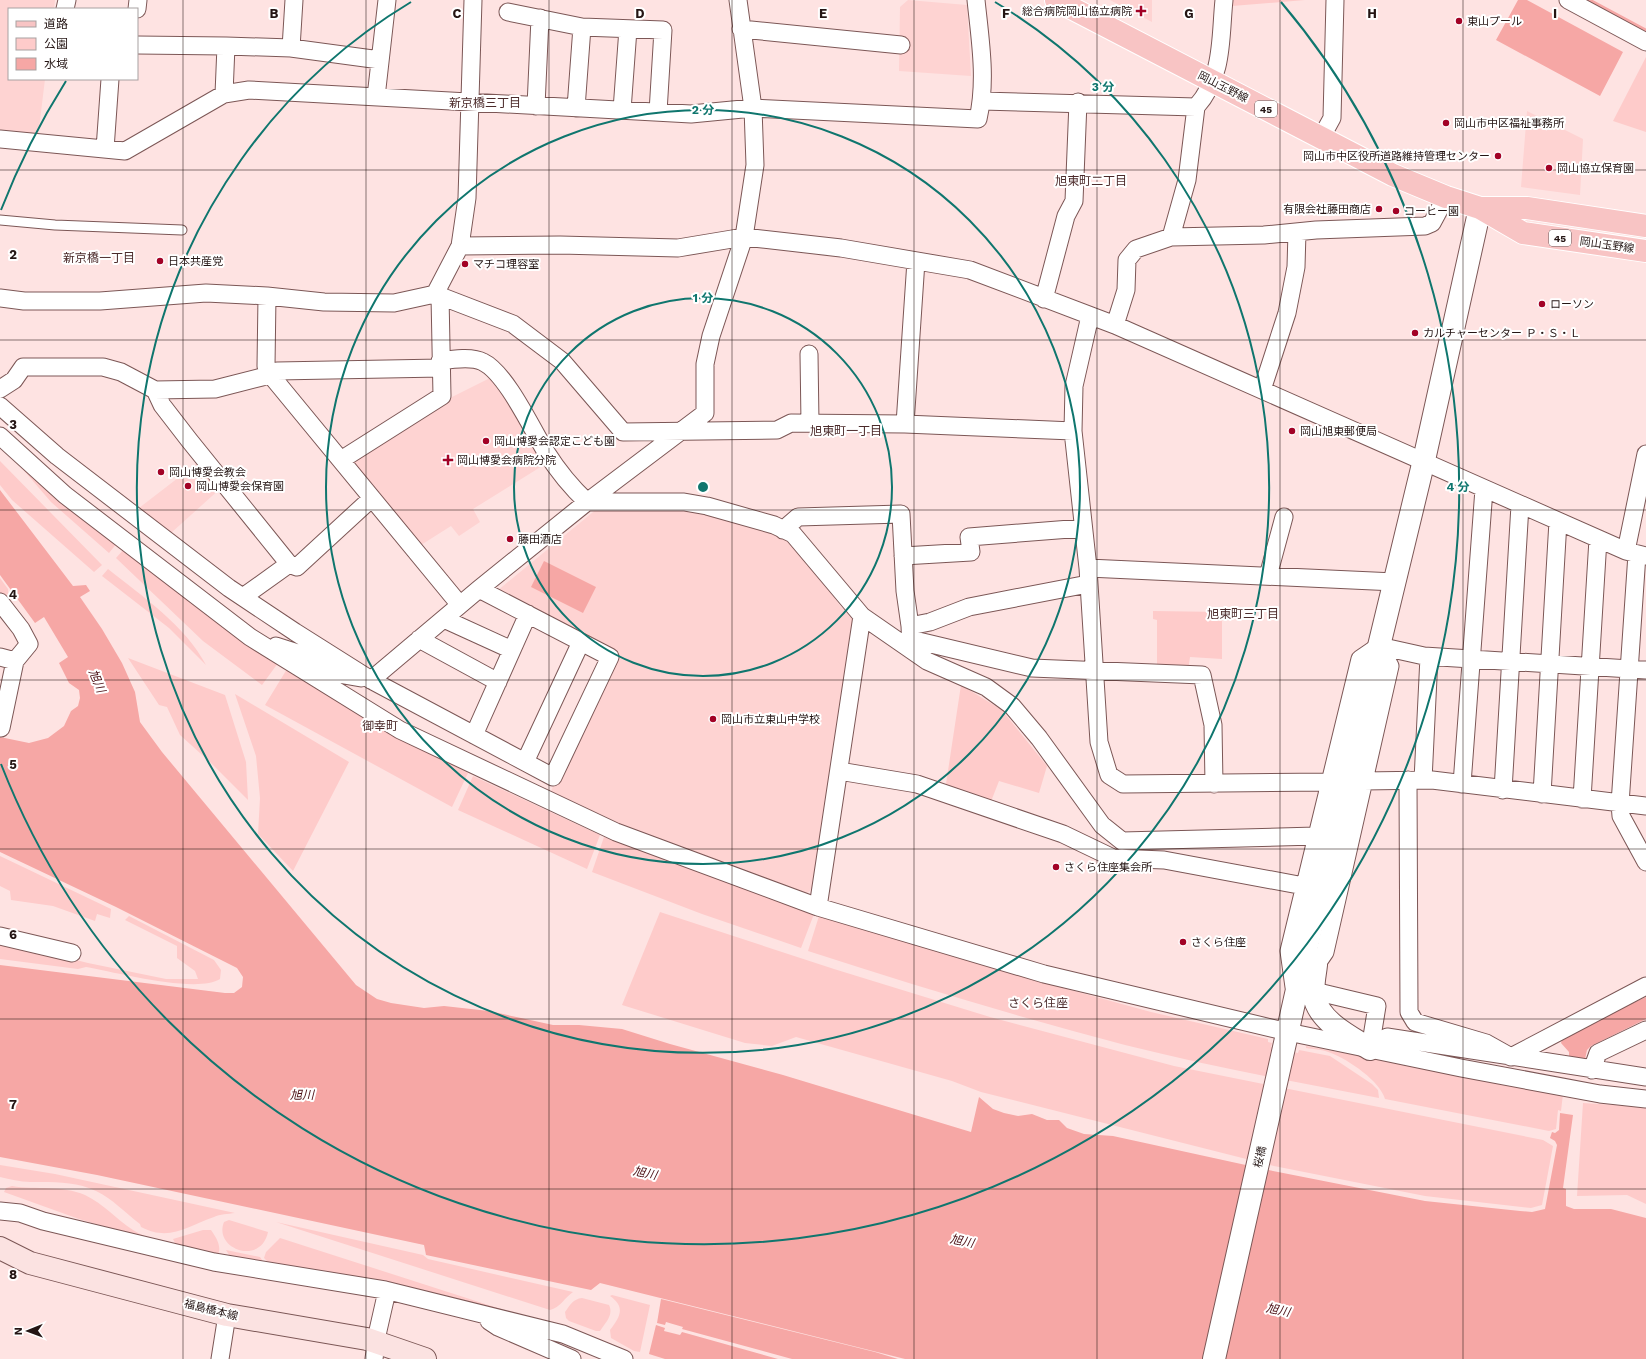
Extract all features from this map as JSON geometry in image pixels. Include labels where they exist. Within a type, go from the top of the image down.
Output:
[{"type":"main road","name":"岡山玉野線","points":[[1056,0],[1393,175],[1446,197],[1480,208],[1523,232],[1646,251]]},
{"type":"main road","name":"岡山玉野線","points":[[1480,208],[1526,208],[1646,226]]},
{"type":"main road","name":"福島橋本線","points":[[0,1248],[30,1262],[227,1315],[368,1339],[376,1351],[425,1359]]},
{"type":"street","points":[[290,48],[294,0]]},
{"type":"street","points":[[376,97],[387,0]]},
{"type":"street","points":[[341,460],[442,396],[438,295],[460,246],[467,198],[473,0]]},
{"type":"street","points":[[371,680],[479,589],[587,502],[705,413],[705,364],[711,336],[744,237],[755,165],[753,108],[738,0]]},
{"type":"street","points":[[0,140],[125,151],[224,94],[249,90],[691,114],[753,108],[978,118],[982,100],[982,60],[976,0]]},
{"type":"street","points":[[1171,237],[1187,180],[1196,106],[1202,100],[1220,60],[1224,0]]},
{"type":"street","points":[[1321,138],[1332,118],[1335,0]]},
{"type":"street","points":[[1568,0],[1646,42]]},
{"type":"street","points":[[508,12],[582,27],[663,30],[658,112]]},
{"type":"street","points":[[536,106],[540,18]]},
{"type":"street","points":[[576,108],[582,27]]},
{"type":"street","points":[[622,110],[628,29]]},
{"type":"street","points":[[741,29],[900,45]]},
{"type":"street","points":[[138,45],[290,48],[380,60]]},
{"type":"street","points":[[224,94],[226,46]]},
{"type":"street","points":[[105,149],[110,80]]},
{"type":"street","points":[[982,100],[1196,106]]},
{"type":"street","points":[[1044,299],[1066,216],[1074,201],[1078,102]]},
{"type":"street","points":[[1115,325],[1126,290],[1127,260],[1136,249],[1171,237],[1264,235],[1425,226],[1432,224],[1446,197]]},
{"type":"street","name":"桜橋","points":[[1214,1359],[1286,1042],[1305,994],[1364,702],[1395,582],[1424,460],[1480,208]]},
{"type":"street","points":[[1262,390],[1287,313],[1296,266],[1297,232]]},
{"type":"street","points":[[460,246],[560,245],[678,248],[744,237],[841,248],[970,270],[1115,325],[1424,460],[1558,522],[1636,553]]},
{"type":"street","points":[[904,424],[916,261]]},
{"type":"street","points":[[0,298],[62,302],[206,293],[267,296],[324,302],[394,303],[438,295],[513,324],[562,361],[622,432],[777,430],[791,423],[904,424],[1073,431]]},
{"type":"street","points":[[267,296],[266,366],[269,373],[460,605]]},
{"type":"street","points":[[1090,316],[1074,386],[1073,431],[1088,576],[1098,742],[1109,775],[1123,784],[1330,782]]},
{"type":"street","points":[[809,354],[810,423]]},
{"type":"street","points":[[0,389],[14,380],[23,367],[103,366],[121,372],[155,390],[214,389],[262,377],[277,371],[440,364],[472,359],[482,361],[493,369],[507,387],[547,454],[565,480],[587,502],[692,503],[707,506],[793,534],[862,616],[911,638],[1032,668],[1202,675],[1213,725],[1214,784]]},
{"type":"street","points":[[155,390],[167,411],[289,564],[297,567],[372,498]]},
{"type":"street","points":[[0,406],[57,456],[243,597],[371,680],[553,777],[610,657],[479,589]]},
{"type":"street","points":[[0,436],[65,495],[250,637],[400,730],[616,832],[818,907],[1044,974],[1286,1042],[1370,1050],[1600,1094],[1646,1099]]},
{"type":"street","points":[[1646,454],[1636,553],[1620,804],[1621,816],[1646,862]]},
{"type":"street","points":[[1462,784],[1470,659],[1484,489]]},
{"type":"street","points":[[1503,790],[1520,505]]},
{"type":"street","points":[[783,530],[798,517],[901,514],[905,591],[911,638],[927,660],[986,687],[1012,706],[1039,738],[1102,825],[1122,841],[1316,836]]},
{"type":"street","points":[[1268,576],[1284,517]]},
{"type":"street","points":[[1542,794],[1558,522]]},
{"type":"street","points":[[903,556],[971,552],[969,537],[1083,528]]},
{"type":"street","points":[[1582,799],[1598,538]]},
{"type":"street","points":[[243,597],[289,564]]},
{"type":"street","points":[[911,638],[930,622],[969,607],[1088,576],[1268,576],[1395,582]]},
{"type":"street","points":[[0,602],[21,629],[29,644],[23,653],[8,659],[1,728]]},
{"type":"street","points":[[474,735],[528,614]]},
{"type":"street","points":[[818,907],[862,616]]},
{"type":"street","points":[[444,619],[512,650]]},
{"type":"street","points":[[250,637],[301,654],[338,674],[371,680]]},
{"type":"street","points":[[419,639],[498,682]]},
{"type":"street","points":[[525,762],[581,642]]},
{"type":"street","points":[[1370,1050],[1338,1028],[1305,994],[1289,951],[1360,659],[1379,646],[1429,657],[1646,670]]},
{"type":"street","points":[[1311,960],[1325,952],[1390,666],[1379,646]]},
{"type":"street","points":[[1429,657],[1415,780],[1409,1012],[1415,1022],[1486,1043],[1511,1057]]},
{"type":"street","points":[[839,771],[917,784],[1063,834],[1113,858],[1164,860],[1304,886]]},
{"type":"street","points":[[1363,781],[1415,780],[1462,784],[1646,806]]},
{"type":"street","points":[[0,936],[72,952]]},
{"type":"street","points":[[1511,1057],[1646,986]]},
{"type":"street","points":[[1305,994],[1377,1006],[1370,1050]]},
{"type":"street","points":[[1592,1070],[1598,1053],[1646,1030]]},
{"type":"street","points":[[1370,1050],[1387,1037],[1592,1070],[1646,1077]]},
{"type":"street","points":[[0,1210],[20,1213],[43,1221],[214,1262],[387,1291],[563,1334],[624,1359]]},
{"type":"street","points":[[376,1351],[387,1291]]},
{"type":"street","points":[[479,1313],[498,1328],[572,1359]]},
{"type":"street","points":[[220,1359],[227,1315]]},
{"type":"lane","points":[[0,220],[55,225],[182,230]]},
{"type":"shaded area","points":[[0,0],[55,0],[54,8],[8,8],[8,80],[45,80],[38,137],[0,134]]},
{"type":"shaded area","points":[[908,0],[967,5],[971,76],[899,71],[900,7]]},
{"type":"shaded area","name":"総合病院岡山協立病院","points":[[1110,0],[1152,0],[1152,22]]},
{"type":"shaded area","points":[[1527,111],[1583,139],[1580,195],[1521,187]]},
{"type":"shaded area","name":"岡山博愛会病院分院","points":[[492,377],[547,463],[473,509],[480,522],[459,536],[451,526],[421,545],[352,464],[352,457],[446,400]]},
{"type":"shaded area","points":[[200,461],[222,487],[171,533],[139,508]]},
{"type":"shaded area","name":"岡山市立東山中学校","points":[[671,507],[753,523],[794,542],[841,607],[855,618],[812,888],[809,892],[806,893],[642,834],[569,800],[550,794],[554,784],[556,785],[617,654],[497,591],[598,508]]},
{"type":"green space","points":[[1232,0],[1305,0],[1232,6]]},
{"type":"green space","points":[[1646,57],[1646,132],[1613,121]]},
{"type":"green space","points":[[8,452],[117,543],[109,553],[51,502]]},
{"type":"green space","points":[[0,461],[102,565],[94,572],[12,500],[0,485]]},
{"type":"green space","points":[[124,549],[278,663],[262,685],[203,641],[116,558]]},
{"type":"green space","points":[[108,569],[149,601],[175,624],[187,637],[206,665],[169,628],[102,576]]},
{"type":"green space","points":[[0,578],[8,589],[9,605],[0,593]]},
{"type":"green space","points":[[1153,611],[1222,612],[1222,659],[1190,657],[1188,671],[1157,671],[1157,620],[1153,619]]},
{"type":"green space","points":[[128,658],[225,695],[246,762],[248,800],[210,762],[180,735],[167,707],[159,705]]},
{"type":"green space","points":[[287,669],[397,735],[468,773],[452,807],[265,705]]},
{"type":"green space","points":[[961,685],[1002,710],[1047,766],[1039,793],[999,781],[990,804],[950,790],[946,784]]},
{"type":"green space","points":[[235,694],[349,762],[293,871],[258,834],[260,798],[256,756]]},
{"type":"green space","points":[[473,776],[600,835],[587,869],[458,810]]},
{"type":"green space","points":[[604,837],[814,914],[801,948],[702,914],[592,872]]},
{"type":"green space","points":[[0,856],[111,909],[110,918],[97,914],[95,921],[53,906],[11,900],[10,891],[0,886]]},
{"type":"green space","points":[[660,912],[834,969],[990,1017],[1174,1066],[1543,1140],[1553,1146],[1542,1205],[1531,1208],[1425,1196],[1274,1166],[981,1092],[952,1081],[796,1037],[772,1046],[745,1043],[622,1005]]},
{"type":"green space","points":[[129,916],[214,960],[221,970],[220,979],[209,983],[175,983],[86,967],[78,969],[0,959],[0,941],[88,963],[166,979],[198,979],[195,971],[177,958],[177,946],[125,920]]},
{"type":"green space","points":[[819,916],[1056,986],[1151,1012],[1268,1039],[1268,1042],[1272,1043],[1271,1047],[1298,1053],[1299,1050],[1330,1056],[1372,1084],[1378,1090],[1379,1098],[1220,1067],[1125,1045],[966,1000],[808,951]]},
{"type":"green space","points":[[1306,1046],[1563,1094],[1561,1111],[1558,1110],[1556,1129],[1549,1131],[1385,1099],[1377,1085],[1355,1066],[1331,1053],[1306,1048]]},
{"type":"green space","points":[[1583,1103],[1646,1107],[1646,1204],[1627,1195],[1577,1196]]},
{"type":"green space","points":[[0,1165],[55,1174],[235,1213],[216,1216],[187,1228],[170,1233],[151,1231],[141,1227],[140,1224],[113,1202],[96,1191],[80,1185],[55,1182],[26,1182],[0,1177]]},
{"type":"green space","points":[[12,1186],[67,1190],[85,1195],[138,1233],[171,1244],[176,1245],[173,1239],[203,1230],[211,1230],[218,1243],[219,1253],[217,1256],[164,1244],[79,1219],[4,1192],[6,1188]]},
{"type":"green space","points":[[229,1220],[268,1232],[264,1242],[257,1249],[248,1251],[239,1250],[231,1246],[225,1240],[222,1232],[224,1222]]},
{"type":"green space","points":[[276,1222],[423,1255],[428,1259],[573,1292],[560,1305],[550,1310]]},
{"type":"green space","points":[[280,1238],[529,1318],[270,1264],[264,1258],[266,1252]]},
{"type":"green space","points":[[226,1250],[260,1257],[264,1263],[231,1258]]},
{"type":"green space","points":[[612,1295],[650,1305],[640,1352],[634,1351],[611,1338],[610,1330],[620,1312],[618,1304],[610,1296]]},
{"type":"green space","points":[[582,1298],[609,1305],[610,1316],[600,1331],[596,1331],[569,1321],[566,1318],[565,1312],[570,1305],[574,1301]]},
{"type":"water","points":[[1518,0],[1527,0],[1623,52],[1600,96],[1496,40]]},
{"type":"water","name":"旭川","points":[[0,490],[73,586],[86,585],[90,591],[80,597],[102,629],[122,663],[135,692],[140,722],[162,752],[356,985],[377,999],[391,1003],[424,1008],[444,1006],[489,1011],[553,1025],[579,1025],[622,1029],[670,1044],[783,1075],[971,1132],[979,1097],[993,1109],[1004,1113],[1018,1116],[1032,1114],[1047,1120],[1059,1120],[1067,1128],[1084,1134],[1113,1136],[1273,1171],[1425,1201],[1520,1211],[1532,1212],[1545,1209],[1557,1145],[1555,1141],[1550,1138],[1552,1132],[1555,1133],[1559,1130],[1560,1113],[1573,1115],[1563,1188],[1566,1189],[1566,1206],[1574,1209],[1611,1209],[1646,1218],[1646,1359],[905,1359],[600,1283],[591,1290],[426,1255],[424,1245],[97,1175],[0,1157],[0,965],[225,993],[234,993],[242,987],[243,977],[237,968],[116,907],[0,852],[0,737],[29,743],[48,738],[64,726],[71,711],[78,706],[80,698],[79,690],[69,683],[59,663],[68,657],[44,617],[35,623],[0,575]]},
{"type":"water","points":[[544,561],[596,587],[583,613],[531,587]]},
{"type":"water","points":[[1646,997],[1646,1019],[1591,1046],[1587,1050],[1584,1064],[1569,1061],[1569,1052],[1561,1043],[1564,1032],[1568,1034]]},
{"type":"water","points":[[661,1299],[898,1359],[792,1359],[682,1329],[683,1327],[666,1322],[665,1325],[657,1323]]},
{"type":"water","points":[[656,1325],[665,1328],[664,1331],[680,1335],[682,1332],[778,1359],[665,1359],[649,1354]]},
{"type":"waterway","points":[[1588,0],[1646,31]]},
{"type":"place","name":"総合病院岡山協立病院","points":[[1141,11]]},
{"type":"place","name":"東山プール","points":[[1459,21]]},
{"type":"place","name":"岡山市中区福祉事務所","points":[[1446,123]]},
{"type":"place","name":"岡山市中区役所道路維持管理センター","points":[[1498,156]]},
{"type":"place","name":"岡山協立保育園","points":[[1549,168]]},
{"type":"place","name":"有限会社藤田商店","points":[[1379,209]]},
{"type":"place","name":"コーヒー園","points":[[1396,211]]},
{"type":"place","name":"日本共産党","points":[[160,261]]},
{"type":"place","name":"マチコ理容室","points":[[465,264]]},
{"type":"place","name":"ローソン","points":[[1542,304]]},
{"type":"place","name":"カルチャーセンター Ｐ・Ｓ・Ｌ","points":[[1415,333]]},
{"type":"place","name":"岡山旭東郵便局","points":[[1292,431]]},
{"type":"place","name":"岡山博愛会認定こども園","points":[[486,441]]},
{"type":"place","name":"岡山博愛会病院分院","points":[[448,460]]},
{"type":"place","name":"岡山博愛会教会","points":[[161,472]]},
{"type":"place","name":"岡山博愛会保育園","points":[[188,486]]},
{"type":"place","name":"藤田酒店","points":[[510,539]]},
{"type":"place","name":"岡山市立東山中学校","points":[[713,719]]},
{"type":"place","name":"さくら住座集会所","points":[[1056,867]]},
{"type":"place","name":"さくら住座","points":[[1183,942]]},
{"type":"district","name":"新京橋三丁目","points":[[485,103]]},
{"type":"district","name":"旭東町二丁目","points":[[1091,181]]},
{"type":"district","name":"新京橋一丁目","points":[[99,258]]},
{"type":"district","name":"旭東町一丁目","points":[[846,431]]},
{"type":"district","name":"旭東町三丁目","points":[[1243,614]]},
{"type":"district","name":"御幸町","points":[[380,726]]},
{"type":"district","name":"さくら住座","points":[[1038,1003]]}]
